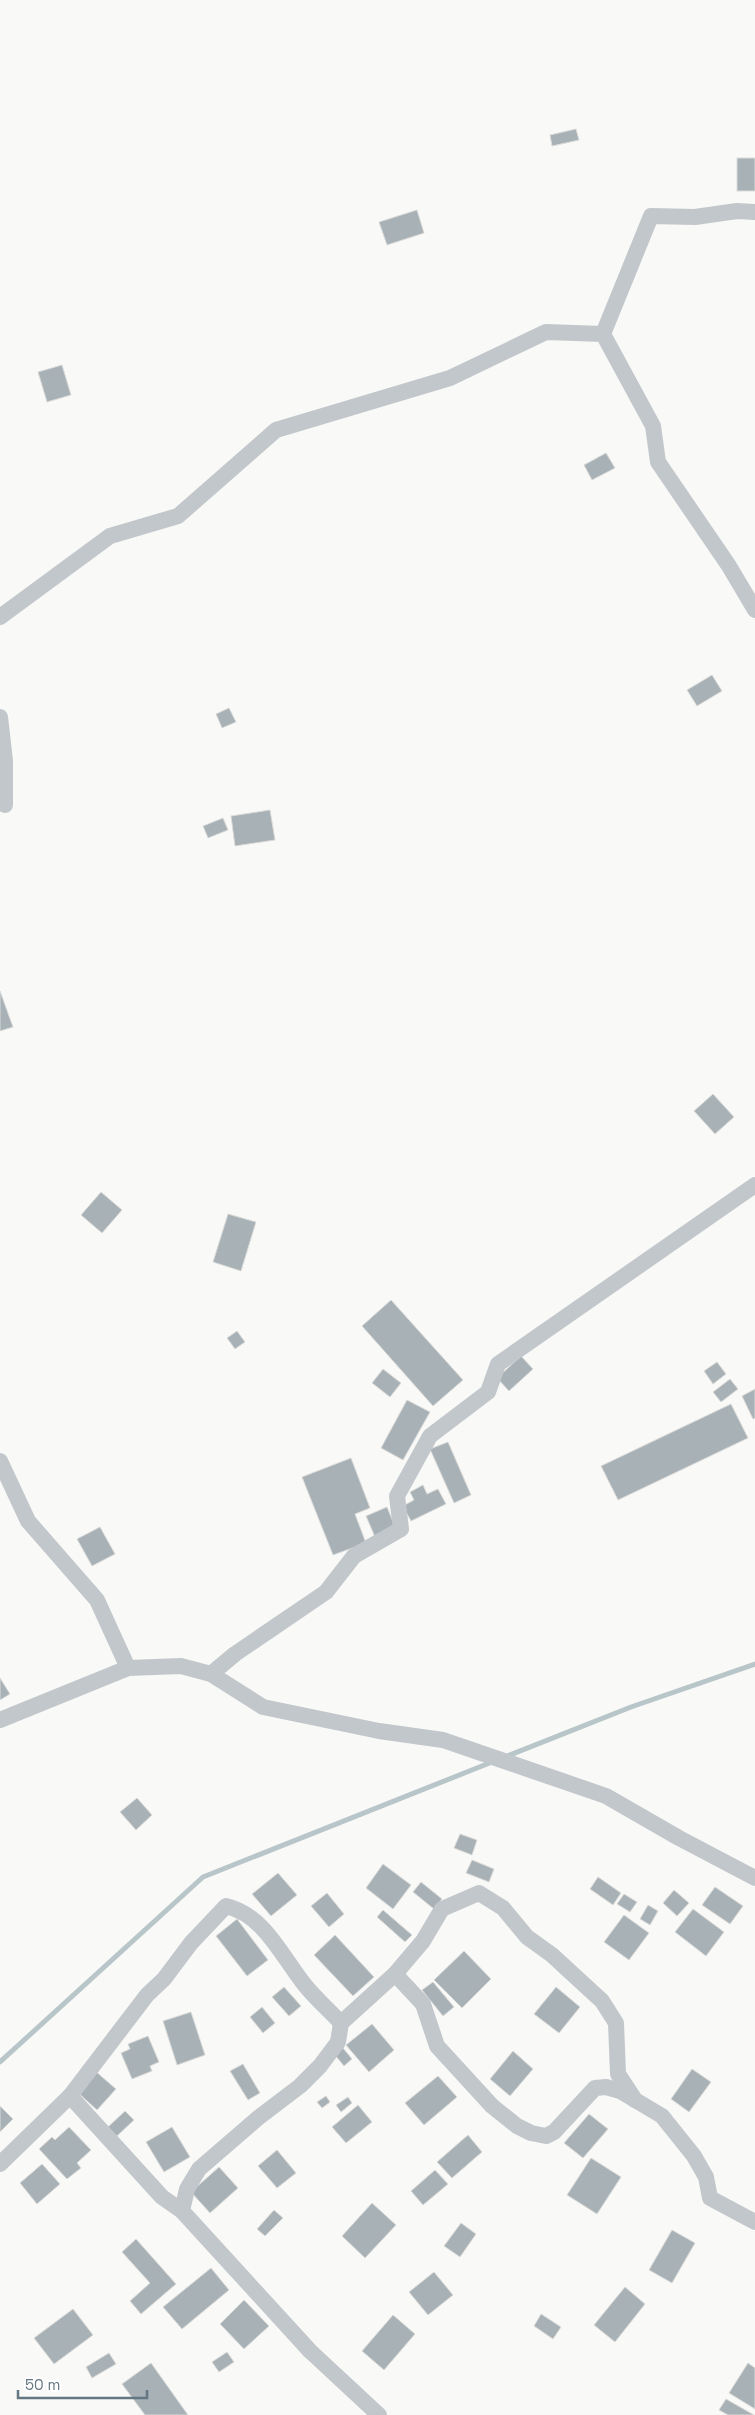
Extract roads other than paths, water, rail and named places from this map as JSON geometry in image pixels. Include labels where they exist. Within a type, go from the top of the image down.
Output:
[{"type":"street","points":[[603,334],[651,216],[695,216],[737,211],[755,212]]},
{"type":"street","points":[[0,617],[110,536],[178,516],[276,430],[450,378],[546,332],[603,334]]},
{"type":"street","points":[[603,334],[653,426],[658,462],[730,566],[755,610]]},
{"type":"street","points":[[0,717],[5,761],[5,805]]},
{"type":"street","points":[[211,1674],[235,1654],[326,1592],[354,1556],[401,1529],[397,1496],[430,1436],[488,1392],[498,1364],[755,1185]]},
{"type":"street","points":[[0,1462],[28,1521],[97,1600],[128,1668]]},
{"type":"street","points":[[0,1720],[128,1668],[181,1666],[211,1674],[264,1707],[379,1731],[443,1740],[606,1796],[679,1838],[755,1878]]},
{"type":"street","points":[[182,2211],[186,2189],[199,2169],[300,2086],[320,2066],[338,2042],[341,2023],[395,1974],[423,1942],[442,1910],[479,1893],[503,1908],[527,1937],[552,1955],[602,2001],[616,2023],[618,2074],[635,2100]]},
{"type":"street","points":[[0,2164],[70,2096],[147,1995],[164,1979],[191,1943],[226,1906],[240,1910],[258,1923],[304,1984],[341,2023]]},
{"type":"street","points":[[395,1974],[422,2004],[437,2046],[492,2106],[517,2126],[531,2133],[546,2136],[554,2132],[595,2088],[606,2086],[620,2090],[662,2116],[694,2156],[706,2177],[710,2198],[755,2222]]},
{"type":"street","points":[[70,2096],[162,2197],[182,2211],[310,2351],[379,2415]]},
{"type":"waterway","points":[[505,1757],[631,1707],[755,1664]]},
{"type":"waterway","points":[[0,2062],[203,1877],[492,1762]]}]
